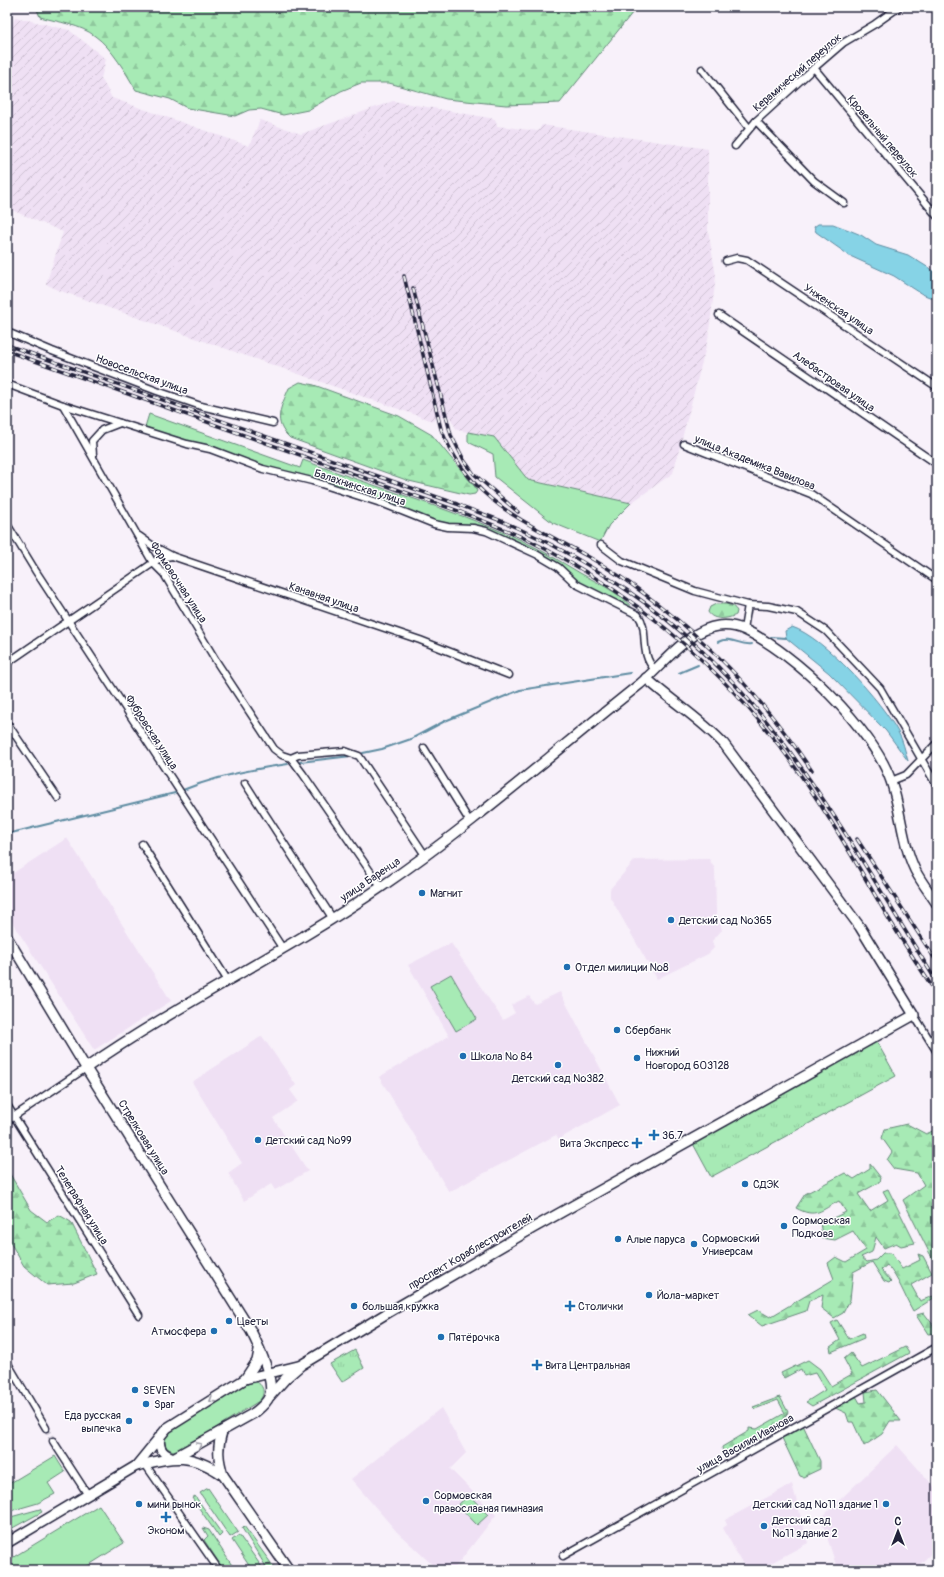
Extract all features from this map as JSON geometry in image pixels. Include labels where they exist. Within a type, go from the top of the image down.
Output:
[{"type":"street","name":"Керамический переулок","points":[[735,146],[756,121],[814,68],[844,43],[899,7]]},
{"type":"street","name":"Кровельный переулок","points":[[814,68],[937,216]]},
{"type":"street","points":[[702,69],[749,128]]},
{"type":"street","points":[[756,121],[814,181],[844,203]]},
{"type":"street","name":"Унженская улица","points":[[726,261],[737,258],[747,260],[937,387]]},
{"type":"street","name":"Алебастровая улица","points":[[719,314],[937,464]]},
{"type":"street","name":"Новосельская улица","points":[[7,332],[52,352],[157,391],[201,406],[273,423]]},
{"type":"street","name":"Балахнинская улица","points":[[7,384],[63,405],[187,444],[210,449],[263,469],[312,481],[384,504],[434,524],[448,527],[473,528],[486,531],[536,554],[558,567],[576,584],[638,615],[642,621],[646,656],[656,670]]},
{"type":"street","name":"Формовочная улица","points":[[63,405],[94,456],[153,563],[164,574],[218,664],[274,748],[282,755],[291,758],[381,887]]},
{"type":"street","points":[[94,456],[92,441],[102,430],[120,423]]},
{"type":"street","name":"улица Академика Вавилова","points":[[684,444],[811,494],[937,580]]},
{"type":"street","name":"Фубровская улица","points":[[7,524],[283,949]]},
{"type":"street","name":"Канавная улица","points":[[136,533],[152,546],[172,556],[420,640],[509,675]]},
{"type":"street","points":[[601,545],[622,561],[695,591],[748,605],[768,606],[797,612],[826,631],[880,688],[937,786]]},
{"type":"street","points":[[7,663],[160,558],[172,556]]},
{"type":"street","points":[[748,605],[744,629],[772,646],[804,671],[836,700],[878,755],[891,781],[915,870],[937,904]]},
{"type":"street","name":"улица Баренца","points":[[86,1068],[177,1010],[333,919],[381,887],[470,822],[656,670],[689,639],[704,630],[715,626],[729,626],[744,629]]},
{"type":"street","points":[[646,678],[665,696],[717,736],[729,750],[860,927],[937,1052]]},
{"type":"street","points":[[7,723],[58,798]]},
{"type":"street","points":[[891,781],[906,775],[937,743]]},
{"type":"street","points":[[424,748],[470,822]]},
{"type":"street","points":[[291,758],[298,755],[345,750],[359,756],[425,855]]},
{"type":"street","points":[[245,783],[333,919]]},
{"type":"street","points":[[142,844],[228,981]]},
{"type":"street","name":"Стрелковая улица","points":[[7,937],[86,1068],[188,1228],[251,1331],[267,1374],[271,1389],[270,1396]]},
{"type":"street","name":"проспект Кораблестроителей","points":[[173,1457],[222,1432],[254,1413],[265,1403],[286,1378],[301,1365],[533,1228],[914,1015]]},
{"type":"street","points":[[7,1121],[86,1068]]},
{"type":"street","name":"Телеграфная улица","points":[[7,1106],[139,1315]]},
{"type":"street","name":"улица Василия Иванова","points":[[562,1556],[937,1346]]},
{"type":"street","points":[[245,1379],[257,1361],[259,1350]]},
{"type":"street","points":[[7,1362],[46,1428]]},
{"type":"street","points":[[140,1465],[167,1428],[245,1379],[301,1365]]},
{"type":"street","points":[[222,1432],[218,1445],[218,1457],[223,1475],[289,1570]]},
{"type":"street","points":[[160,1436],[159,1443],[161,1450],[173,1457],[195,1461],[210,1466],[223,1475]]},
{"type":"street","points":[[53,1441],[88,1495]]},
{"type":"street","points":[[7,1543],[140,1465],[173,1457]]},
{"type":"street","points":[[140,1465],[219,1570]]},
{"type":"shaded area","points":[[15,17],[69,30],[106,59],[101,78],[112,98],[249,146],[260,120],[301,134],[393,101],[495,119],[497,126],[538,131],[542,125],[708,149],[708,230],[716,276],[708,339],[673,473],[631,503],[528,480],[494,437],[457,430],[449,416],[436,418],[433,421],[58,290],[46,284],[63,232],[7,208],[7,39]]},
{"type":"shaded area","points":[[67,838],[171,1001],[94,1050],[7,914],[7,877]]},
{"type":"shaded area","name":"Детский сад №365","points":[[709,859],[715,869],[716,911],[722,930],[712,941],[714,948],[708,954],[657,979],[610,897],[610,889],[635,860]]},
{"type":"shaded area","name":"Школа № 84","points":[[451,943],[503,1020],[515,1013],[511,1005],[529,996],[535,1004],[560,992],[620,1105],[559,1139],[556,1135],[449,1192],[379,1077],[449,1036],[408,965]]},
{"type":"shaded area","name":"Детский сад №99","points":[[262,1036],[296,1085],[290,1090],[298,1101],[273,1118],[308,1171],[275,1190],[271,1184],[244,1201],[228,1173],[242,1163],[192,1082]]},
{"type":"shaded area","name":"Сормовская православная гимназия","points":[[441,1408],[466,1453],[450,1469],[496,1515],[453,1570],[438,1570],[397,1532],[351,1479]]},
{"type":"shaded area","name":"Детский сад №11 здание 1","points":[[897,1445],[937,1490],[937,1548],[914,1570],[842,1570],[836,1565],[821,1518]]},
{"type":"shaded area","name":"Детский сад №11 здание 2","points":[[792,1484],[808,1543],[758,1570],[746,1570],[723,1528],[727,1525],[725,1520]]},
{"type":"green space","points":[[36,7],[637,7],[560,103],[506,105],[446,99],[389,83],[361,83],[341,91],[308,110],[283,115],[261,109],[249,110],[235,116],[187,108],[170,99],[136,90],[118,61],[107,47],[95,36],[83,29],[69,24],[40,17]]},
{"type":"green space","points":[[300,382],[314,385],[399,416],[432,435],[477,491],[475,494],[469,495],[409,481],[290,438],[281,426],[281,408],[289,388]]},
{"type":"green space","points":[[149,414],[300,468],[303,460],[466,517],[535,547],[610,589],[630,605],[634,611],[575,580],[558,565],[484,528],[446,524],[427,520],[357,492],[299,474],[264,467],[212,446],[189,442],[145,427]]},
{"type":"green space","points":[[468,432],[494,437],[528,480],[631,503],[609,525],[600,542],[553,523],[495,477],[493,454],[468,442]]},
{"type":"green space","points":[[716,604],[728,604],[735,608],[737,611],[736,615],[725,618],[713,617],[708,612],[710,607]]},
{"type":"green space","points":[[451,974],[477,1019],[456,1031],[430,986]]},
{"type":"green space","points":[[874,1037],[896,1076],[711,1177],[691,1140]]},
{"type":"green space","points":[[907,1124],[926,1134],[937,1129],[937,1260],[933,1260],[903,1200],[924,1185],[917,1173],[894,1169],[887,1160],[892,1152],[882,1138],[885,1129]]},
{"type":"green space","points":[[870,1164],[881,1178],[880,1182],[858,1194],[870,1211],[888,1200],[883,1191],[888,1189],[915,1243],[901,1246],[896,1243],[884,1248],[876,1237],[872,1252],[861,1257],[867,1262],[876,1260],[883,1253],[891,1253],[902,1269],[920,1260],[918,1254],[923,1256],[932,1273],[911,1285],[920,1301],[933,1296],[934,1298],[913,1311],[898,1281],[887,1265],[881,1270],[891,1281],[889,1283],[884,1281],[872,1262],[853,1272],[850,1300],[843,1313],[834,1318],[821,1308],[823,1295],[809,1301],[806,1311],[762,1326],[748,1315],[758,1310],[770,1317],[834,1279],[828,1263],[836,1257],[846,1262],[866,1250],[853,1231],[835,1240],[823,1238],[820,1224],[846,1212],[839,1201],[814,1213],[809,1213],[796,1208],[805,1194],[845,1173],[854,1179],[870,1169]]},
{"type":"green space","points":[[7,1169],[31,1210],[47,1222],[59,1215],[71,1222],[97,1274],[74,1283],[47,1285],[24,1266],[7,1237]]},
{"type":"green space","points":[[924,1313],[937,1330],[937,1333],[928,1334],[916,1315]]},
{"type":"green space","points":[[837,1320],[849,1339],[863,1333],[864,1338],[831,1352],[830,1347],[840,1340],[831,1323]]},
{"type":"green space","points":[[905,1347],[909,1353],[812,1406],[806,1402],[825,1390],[815,1373],[804,1376],[801,1369],[784,1378],[781,1373],[808,1360],[820,1369],[831,1386],[852,1374],[844,1359],[851,1353],[862,1368]]},
{"type":"green space","points":[[355,1350],[364,1368],[342,1382],[330,1364]]},
{"type":"green space","points":[[254,1381],[260,1384],[263,1390],[263,1395],[259,1401],[180,1450],[173,1451],[167,1448],[164,1441],[166,1434],[246,1383]]},
{"type":"green space","points":[[877,1390],[901,1421],[890,1421],[882,1434],[864,1446],[853,1422],[849,1422],[846,1413],[833,1407],[856,1396],[860,1403],[866,1402],[865,1392]]},
{"type":"green space","points":[[780,1397],[788,1412],[779,1428],[724,1458],[722,1447],[749,1431],[749,1428],[757,1429],[785,1413],[778,1400],[755,1409],[753,1407]]},
{"type":"green space","points":[[803,1425],[820,1461],[820,1469],[803,1477],[800,1476],[782,1438]]},
{"type":"green space","points":[[55,1456],[65,1472],[48,1483],[55,1494],[38,1503],[7,1512],[7,1485]]},
{"type":"green space","points":[[208,1488],[238,1532],[230,1537],[200,1493]]},
{"type":"green space","points":[[469,1495],[488,1515],[477,1525],[458,1505]]},
{"type":"green space","points":[[195,1496],[222,1534],[219,1537],[192,1498]]},
{"type":"green space","points":[[99,1505],[124,1543],[81,1570],[7,1570],[7,1561]]},
{"type":"green space","points":[[40,1509],[42,1512],[7,1531],[7,1518]]},
{"type":"green space","points":[[244,1526],[276,1570],[268,1570],[242,1528]]},
{"type":"green space","points":[[203,1528],[209,1530],[235,1570],[224,1570],[204,1540],[208,1536]]},
{"type":"green space","points":[[239,1535],[264,1570],[252,1570],[232,1540]]},
{"type":"water","points":[[818,224],[833,224],[849,230],[861,235],[876,245],[908,255],[937,273],[937,300],[922,294],[894,276],[850,256],[816,232],[814,227]]},
{"type":"water","points":[[792,627],[805,633],[820,643],[866,688],[898,732],[903,742],[908,761],[886,731],[829,673],[786,638],[785,631]]},
{"type":"waterway","points":[[771,637],[786,638]]},
{"type":"waterway","points":[[718,642],[723,640],[731,640],[743,644],[752,644]]},
{"type":"waterway","points":[[679,673],[698,665]]},
{"type":"waterway","points":[[363,753],[382,749],[411,739],[445,721],[520,690],[630,673]]},
{"type":"waterway","points":[[300,762],[351,756]]},
{"type":"waterway","points":[[183,790],[235,774],[288,764]]},
{"type":"waterway","points":[[7,834],[175,793]]},
{"type":"waterway","points":[[7,848],[9,855],[7,860]]},
{"type":"tunnel","points":[[46,1428],[53,1441]]},
{"type":"railway","points":[[404,276],[441,429],[453,454],[467,475],[501,507],[521,520],[607,568],[646,595],[685,626],[726,664],[744,684],[780,726],[812,771]]},
{"type":"railway","points":[[413,288],[451,435],[464,460],[474,474],[518,512]]},
{"type":"railway","points":[[7,345],[500,520],[568,554],[628,591],[679,630],[724,673],[765,720],[803,770],[838,821],[937,982]]},
{"type":"railway","points":[[7,351],[481,520],[540,546],[616,591],[647,614],[705,663],[732,690],[781,748],[820,804],[893,925],[937,994]]},
{"type":"railway","points":[[857,839],[937,962]]},
{"type":"place","name":"Магнит","points":[[422,893]]},
{"type":"place","name":"Детский сад №365","points":[[671,920]]},
{"type":"place","name":"Отдел милиции №8","points":[[567,967]]},
{"type":"place","name":"Сбербанк","points":[[617,1030]]},
{"type":"place","name":"Школа № 84","points":[[463,1056]]},
{"type":"place","name":"Нижний Новгород 603128","points":[[637,1058]]},
{"type":"place","name":"Детский сад №382","points":[[558,1065]]},
{"type":"place","name":"36.7","points":[[654,1135]]},
{"type":"place","name":"Детский сад №99","points":[[258,1140]]},
{"type":"place","name":"Вита Экспресс","points":[[637,1143]]},
{"type":"place","name":"СДЭК","points":[[745,1184]]},
{"type":"place","name":"Сормовская Подкова","points":[[784,1226]]},
{"type":"place","name":"Алые паруса","points":[[618,1239]]},
{"type":"place","name":"Сормовский Универсам","points":[[694,1244]]},
{"type":"place","name":"Йола-маркет","points":[[649,1295]]},
{"type":"place","name":"большая кружка","points":[[354,1306]]},
{"type":"place","name":"Столички","points":[[570,1306]]},
{"type":"place","name":"Цветы","points":[[229,1321]]},
{"type":"place","name":"Атмосфера","points":[[214,1331]]},
{"type":"place","name":"Пятёрочка","points":[[441,1337]]},
{"type":"place","name":"Вита Центральная","points":[[537,1365]]},
{"type":"place","name":"SEVEN","points":[[135,1390]]},
{"type":"place","name":"Spar","points":[[146,1404]]},
{"type":"place","name":"Еда русская выпечка","points":[[129,1421]]},
{"type":"place","name":"Сормовская православная гимназия","points":[[426,1501]]},
{"type":"place","name":"мини рынок","points":[[139,1504]]},
{"type":"place","name":"Детский сад №11 здание 1","points":[[886,1504]]},
{"type":"place","name":"Эконом","points":[[166,1517]]},
{"type":"place","name":"Детский сад №11 здание 2","points":[[764,1526]]}]
